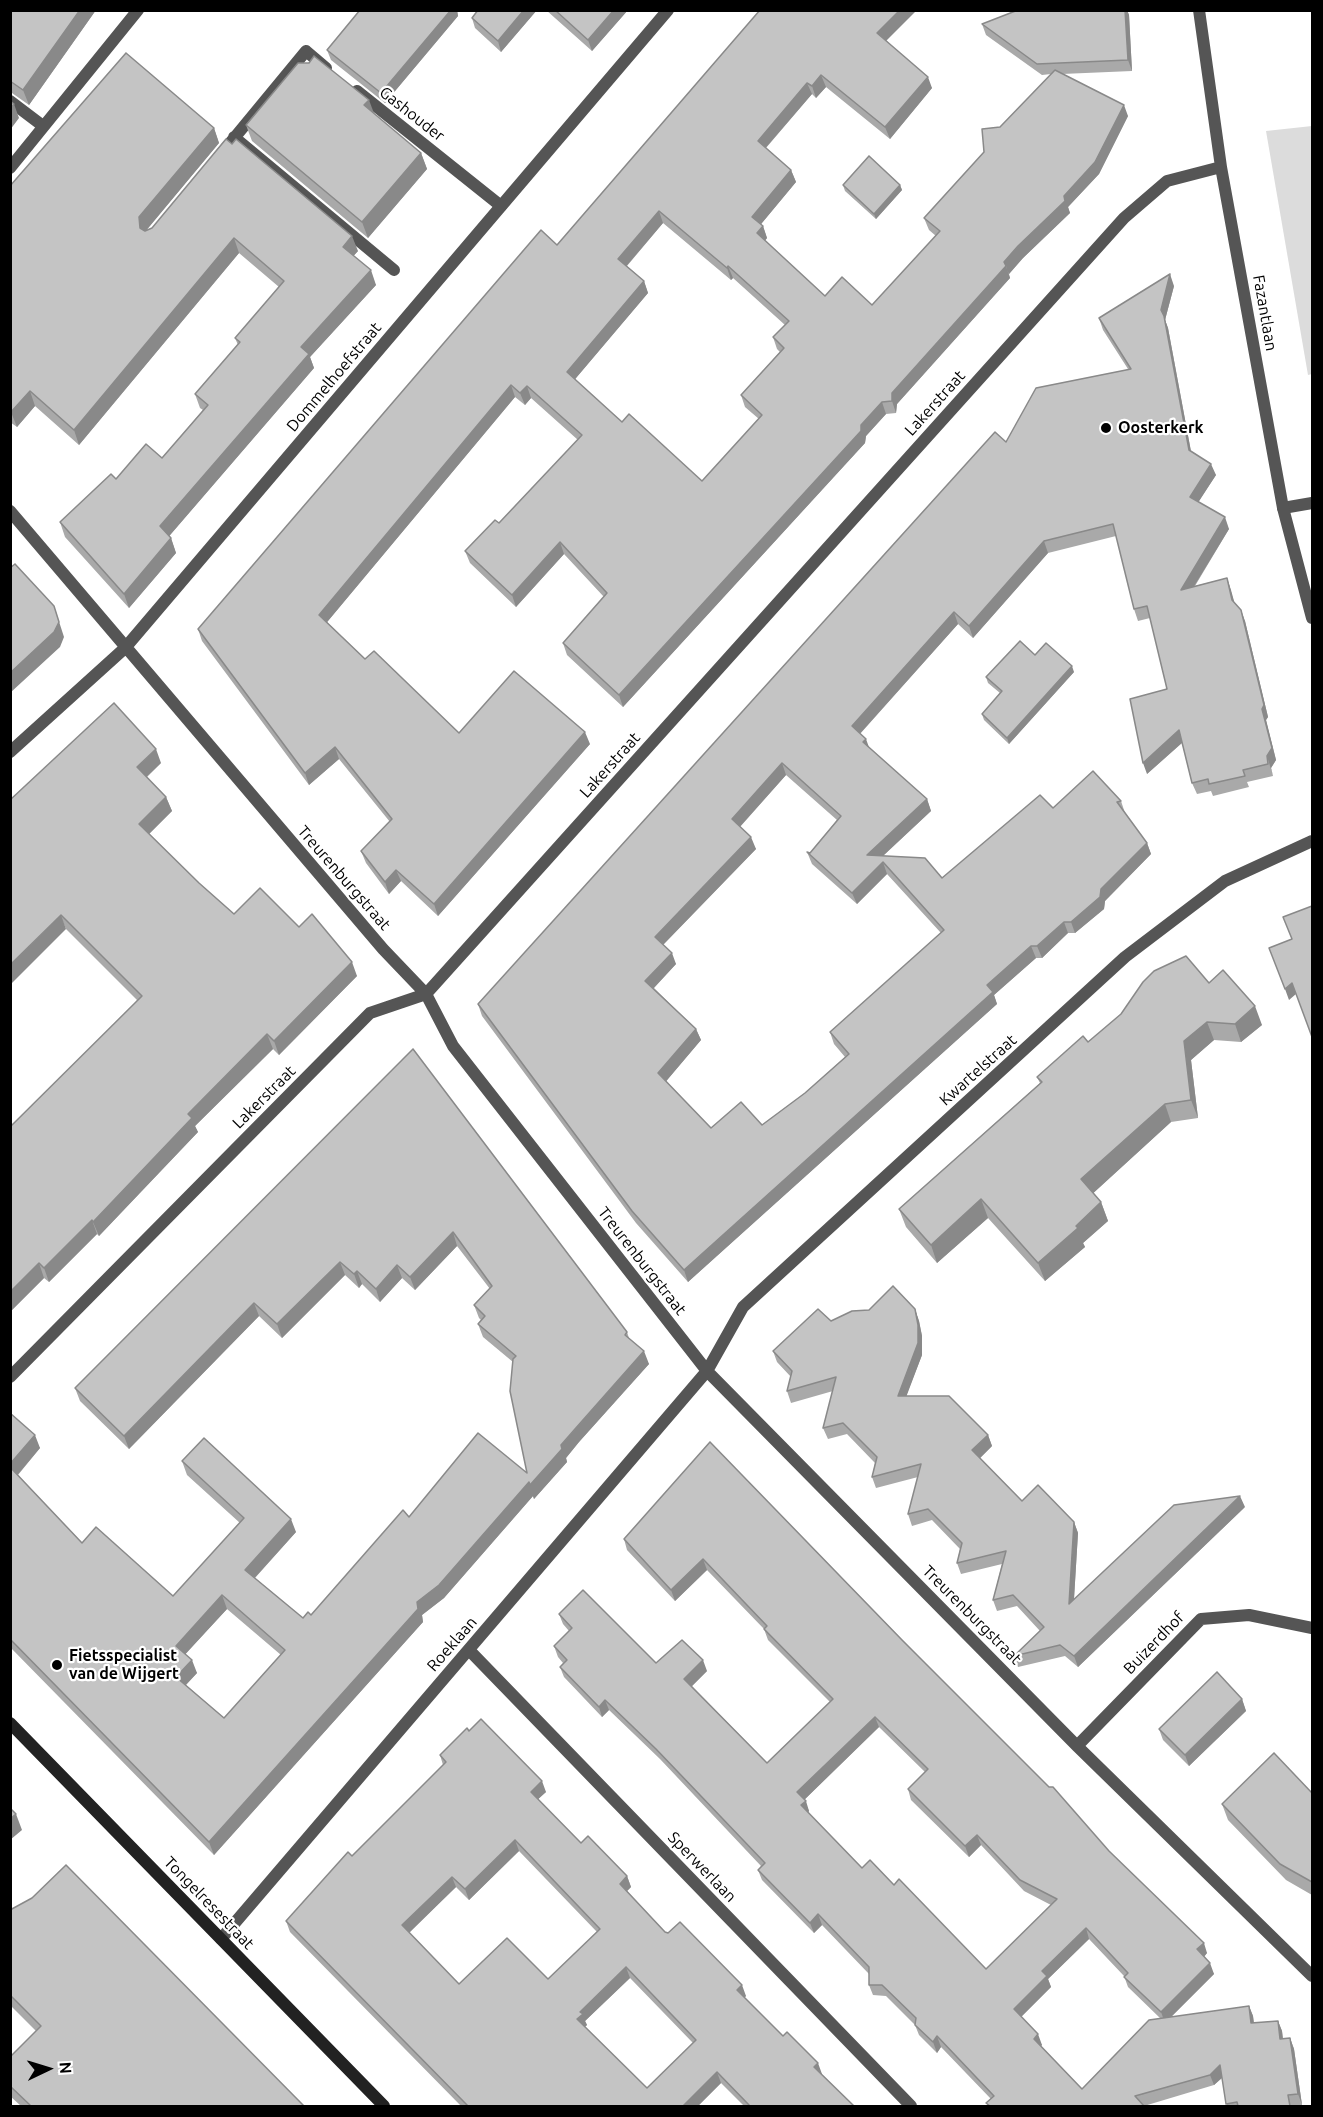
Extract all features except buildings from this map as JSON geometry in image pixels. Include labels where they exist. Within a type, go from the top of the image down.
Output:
[{"type":"street","points":[[10,168],[138,10]]},
{"type":"street","name":"Dommelhoefstraat","points":[[10,753],[125,648],[668,10]]},
{"type":"street","name":"Fazantlaan","points":[[1199,10],[1221,167],[1283,508],[1312,618]]},
{"type":"street","name":"Gashouder","points":[[212,165],[306,51],[501,206]]},
{"type":"street","points":[[10,101],[43,126]]},
{"type":"street","points":[[234,137],[394,270]]},
{"type":"street","name":"Lakerstraat","points":[[10,1377],[370,1013],[426,994],[1124,218],[1167,181],[1221,167]]},
{"type":"street","points":[[1283,508],[1312,503]]},
{"type":"street","name":"Treurenburgstraat","points":[[10,511],[383,949],[426,994],[453,1046],[707,1371],[1077,1746],[1312,1976]]},
{"type":"street","name":"Kwartelstraat","points":[[707,1371],[743,1308],[1125,957],[1225,880],[1312,841]]},
{"type":"street","name":"Roeklaan","points":[[221,1939],[707,1371]]},
{"type":"street","name":"Buizerdhof","points":[[1077,1746],[1201,1619],[1249,1615],[1312,1628]]},
{"type":"street","name":"Sperwerlaan","points":[[469,1650],[911,2106]]},
{"type":"street","name":"Tongelresestraat","points":[[10,1723],[384,2106]]},
{"type":"shaded area","points":[[1312,126],[1312,374],[1308,375],[1266,131]]},
{"type":"place","name":"Oosterkerk","points":[[1106,428]]},
{"type":"place","name":"Fietsspecialist van de Wijgert","points":[[57,1665]]}]
